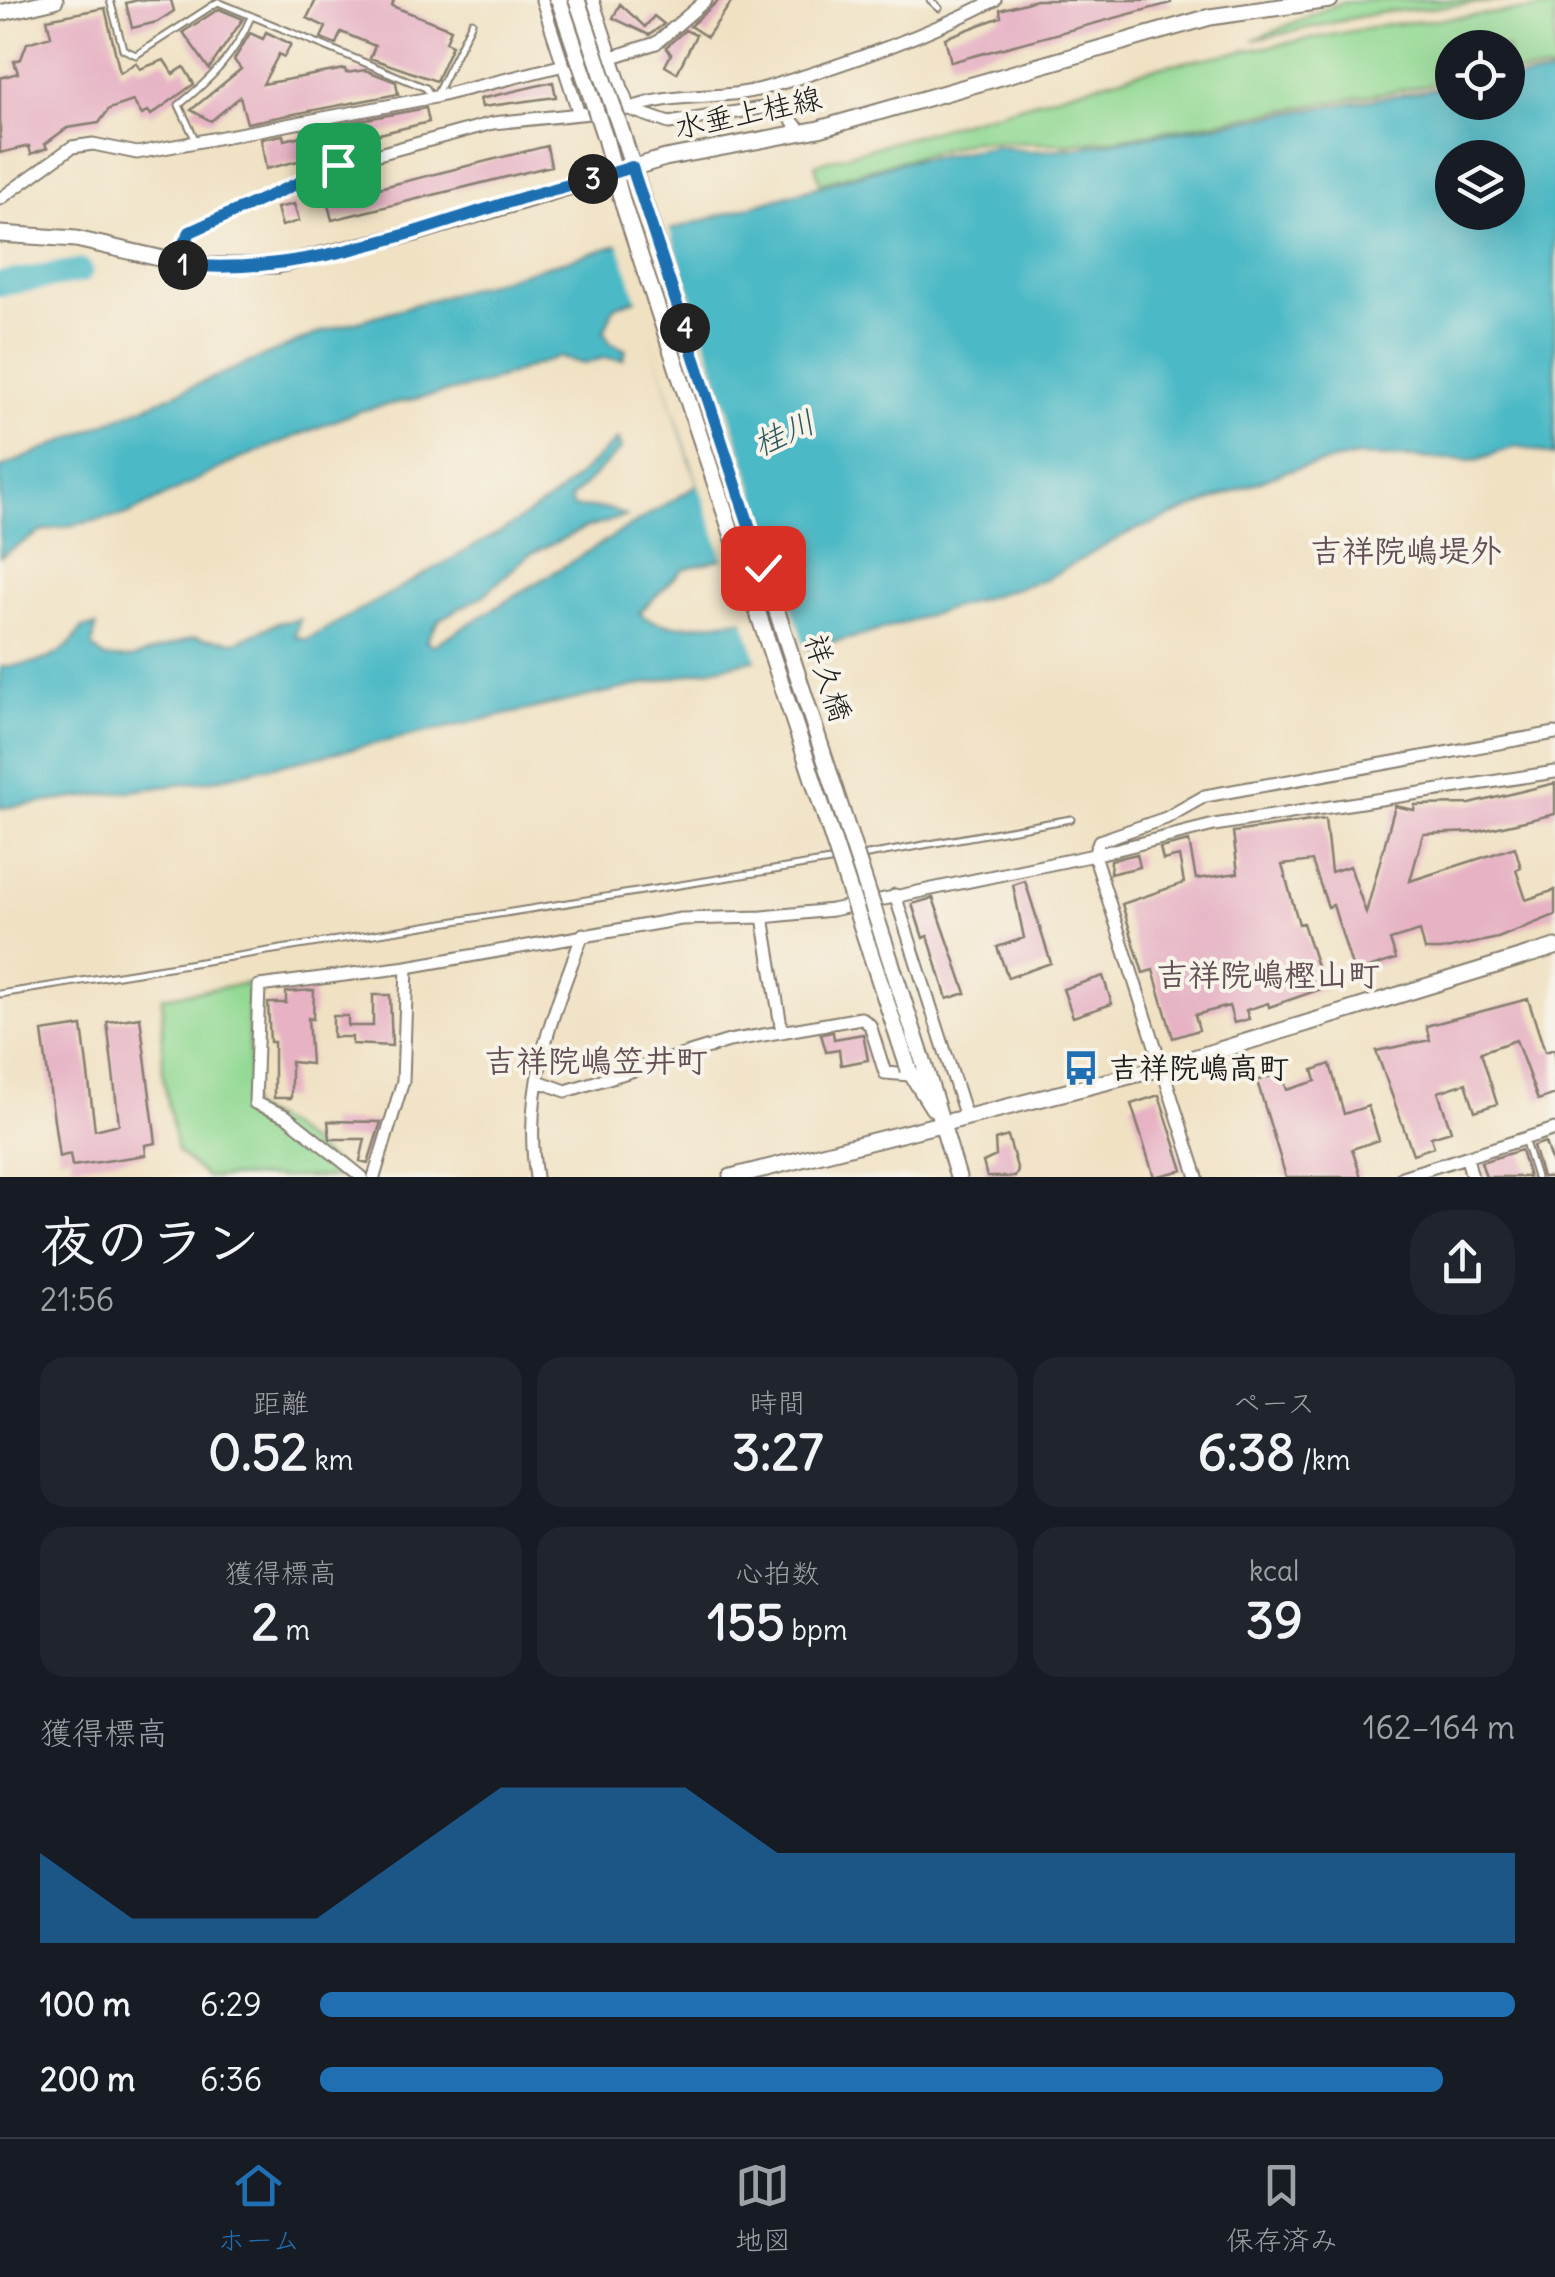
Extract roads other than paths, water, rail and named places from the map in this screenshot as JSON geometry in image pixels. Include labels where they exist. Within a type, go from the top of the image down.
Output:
[{"type":"street","points":[[0,14],[55,0]]},
{"type":"street","points":[[542,0],[578,111]]},
{"type":"street","name":"祥久橋","points":[[559,0],[623,204],[914,1070]]},
{"type":"street","name":"祥久橋","points":[[576,0],[642,196],[914,1070]]},
{"type":"street","points":[[593,0],[629,109]]},
{"type":"street","points":[[0,199],[72,146],[93,144],[137,154],[565,69],[656,43],[706,0]]},
{"type":"street","points":[[172,264],[190,232],[338,165],[493,122],[629,109],[652,100],[764,88],[856,61],[994,0]]},
{"type":"street","name":"水垂上桂線","points":[[0,234],[76,239],[172,264],[218,268],[278,266],[416,233],[632,167],[802,132],[1210,18],[1330,0]]},
{"type":"street","points":[[629,109],[669,123],[768,106],[784,110],[802,132]]},
{"type":"street","points":[[1197,1177],[1094,855],[1098,841],[1166,818],[1206,796],[1555,733]]},
{"type":"street","points":[[362,1177],[286,1116],[255,1103],[258,986],[407,967],[681,919],[832,910],[1094,855],[1214,825],[1555,772]]},
{"type":"street","points":[[895,895],[966,1117]]},
{"type":"street","points":[[763,917],[782,1032]]},
{"type":"street","points":[[536,1177],[529,1117],[550,1023],[583,934]]},
{"type":"street","points":[[731,1177],[1161,1068],[1555,947]]},
{"type":"street","points":[[374,1177],[403,1081],[407,967]]},
{"type":"street","points":[[538,1081],[566,1091],[729,1041],[861,1018],[870,1026],[885,1073],[914,1070],[943,1124],[958,1177]]},
{"type":"street","points":[[1402,1177],[1555,1129]]},
{"type":"street","points":[[1467,1158],[1472,1177]]},
{"type":"lane","points":[[110,0],[123,48],[136,55],[219,1],[250,19],[426,88],[433,97],[472,22]]},
{"type":"lane","points":[[930,0],[939,8]]},
{"type":"lane","points":[[196,142],[179,105],[208,82],[236,49],[250,19]]},
{"type":"lane","points":[[0,994],[1071,820]]},
{"type":"lane","points":[[1524,1139],[1536,1177]]},
{"type":"water","name":"桂川","points":[[1555,74],[1555,456],[1517,446],[1476,460],[1357,456],[1286,471],[1126,534],[1046,579],[861,636],[207,781],[0,808],[0,667],[47,659],[66,648],[82,628],[96,626],[92,647],[105,658],[133,658],[194,637],[236,642],[277,623],[300,619],[295,636],[306,640],[507,528],[557,495],[618,439],[621,449],[570,499],[574,507],[609,509],[626,516],[581,530],[527,556],[483,596],[440,619],[426,641],[434,645],[698,485],[639,298],[614,307],[604,332],[610,342],[626,350],[623,360],[603,358],[584,364],[557,357],[484,384],[359,411],[237,460],[129,514],[42,531],[0,557],[0,468],[321,332],[902,162],[996,146],[1030,151],[1076,148],[1435,89],[1435,120],[1525,120],[1525,77]],"holes":[[[725,558],[746,620],[675,626],[639,613],[683,569]]]},
{"type":"waterway","points":[[0,284],[80,271]]},
{"type":"place","name":"吉祥院嶋高町","points":[[1081,1068]]},
{"type":"district","name":"吉祥院嶋堤外","points":[[1406,551]]},
{"type":"district","name":"吉祥院嶋樫山町","points":[[1268,975]]},
{"type":"district","name":"吉祥院嶋笠井町","points":[[596,1061]]}]
